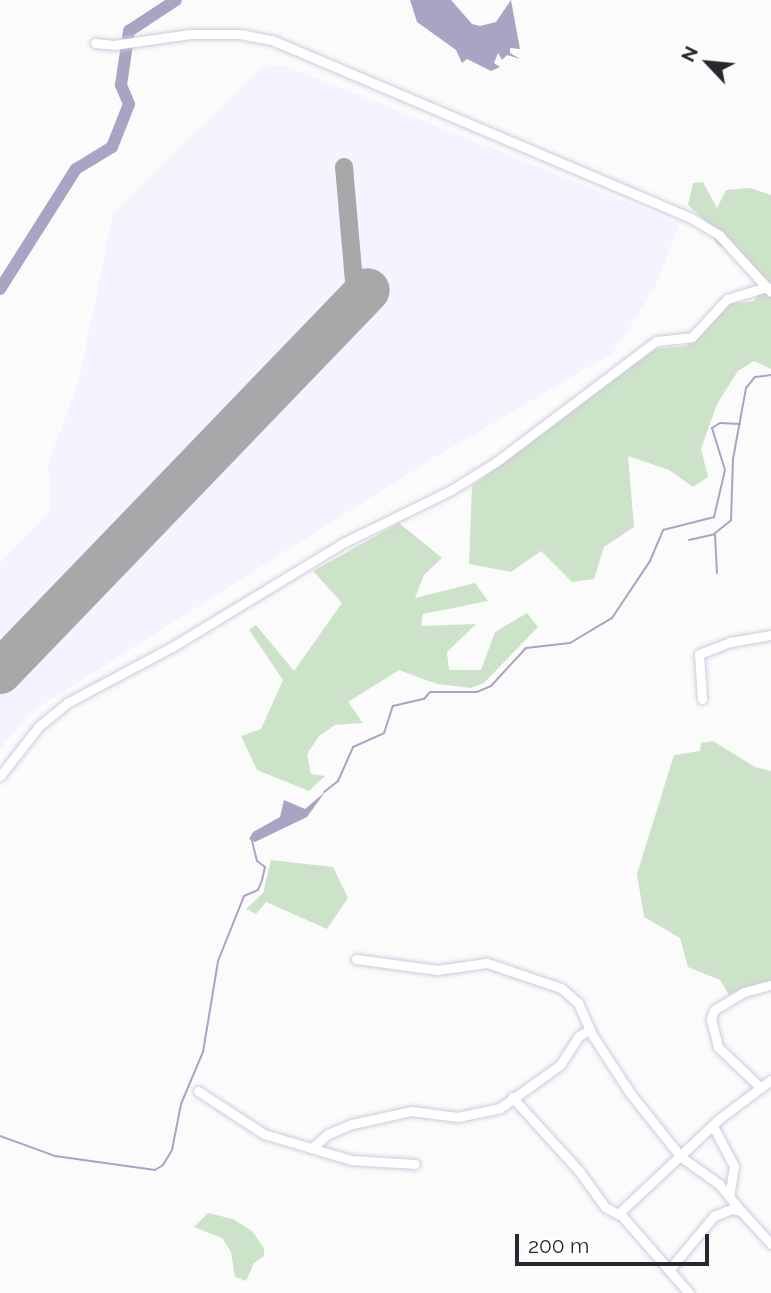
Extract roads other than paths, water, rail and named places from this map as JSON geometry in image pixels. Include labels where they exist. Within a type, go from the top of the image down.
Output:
[{"type":"street","points":[[95,43],[240,34],[272,40],[359,81],[691,218],[719,235],[769,290]]},
{"type":"street","points":[[0,776],[39,726],[67,703],[172,647],[343,543],[451,490],[496,462],[656,341],[692,337],[727,299],[769,290]]},
{"type":"street","points":[[702,699],[699,654],[730,642],[771,635]]},
{"type":"street","points":[[356,959],[437,970],[486,963],[561,988],[578,1003],[590,1029],[630,1093],[681,1157],[719,1184],[771,1244]]},
{"type":"street","points":[[761,1088],[718,1047],[711,1019],[714,1010],[744,992],[771,985]]},
{"type":"street","points":[[312,1148],[328,1134],[352,1124],[411,1111],[458,1117],[499,1108],[559,1065],[579,1036],[590,1029]]},
{"type":"street","points":[[618,1214],[771,1080]]},
{"type":"street","points":[[198,1091],[264,1134],[351,1160],[415,1164]]},
{"type":"street","points":[[512,1097],[579,1171],[605,1207],[618,1214],[689,1293]]},
{"type":"street","points":[[714,1128],[734,1166],[729,1197]]},
{"type":"street","points":[[669,1270],[713,1216],[731,1209],[741,1211]]},
{"type":"waterway","points":[[0,289],[76,169],[112,147],[129,104],[121,85],[129,31],[176,0]]},
{"type":"waterway","points":[[689,540],[714,534],[731,520],[733,459],[746,388],[755,377],[771,375]]},
{"type":"waterway","points":[[324,792],[338,781],[353,747],[384,733],[393,706],[424,699],[430,692],[477,692],[491,686],[526,648],[570,643],[612,618],[650,561],[663,530],[714,517],[725,470],[712,428],[720,423],[740,424]]},
{"type":"waterway","points":[[715,535],[717,573]]},
{"type":"waterway","points":[[0,1136],[55,1156],[155,1170],[163,1165],[172,1150],[181,1104],[203,1052],[218,961],[244,896],[258,890],[262,880],[265,867],[257,861],[252,841]]}]
